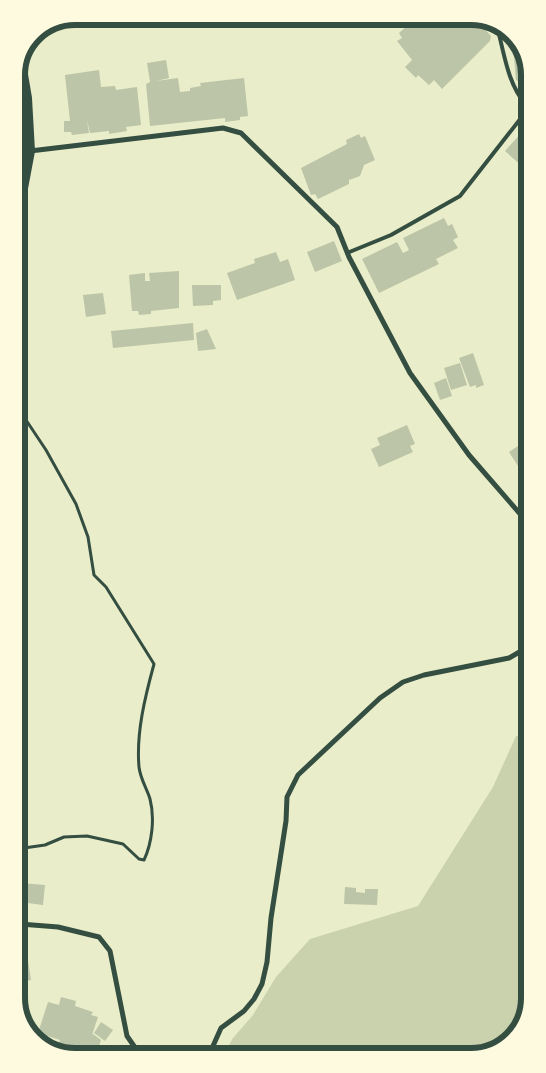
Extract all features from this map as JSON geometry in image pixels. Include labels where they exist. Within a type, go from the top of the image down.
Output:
[{"type":"main road","points":[[25,92],[29,151],[25,172]]},
{"type":"street","points":[[29,151],[223,128],[241,133],[337,227],[347,252],[410,373],[469,455],[521,515]]},
{"type":"street","points":[[212,1048],[222,1028],[244,1011],[254,999],[262,984],[267,962],[271,918],[286,821],[286,797],[298,775],[380,698],[404,682],[424,675],[509,658],[521,651]]},
{"type":"street","points":[[25,924],[58,927],[99,937],[110,951],[127,1036],[135,1048]]},
{"type":"lane","points":[[498,34],[516,94],[521,100]]},
{"type":"lane","points":[[347,252],[391,235],[460,196],[521,118]]},
{"type":"path","points":[[25,418],[46,450],[76,504],[88,537],[94,575],[106,587],[154,664],[142,712],[140,746],[139,768],[150,800],[152,828],[144,860],[139,859],[123,844],[87,836],[64,837],[45,845],[25,848]]},
{"type":"green space","points":[[516,736],[521,736],[521,1005],[513,1026],[504,1036],[490,1044],[471,1048],[227,1048],[233,1038],[253,1015],[276,977],[310,939],[418,906],[493,787]]},
{"type":"building","points":[[408,25],[434,25],[437,28],[441,25],[475,25],[483,27],[491,36],[490,41],[442,89],[434,80],[429,85],[418,75],[416,78],[405,67],[412,60],[397,41],[402,38],[399,33]]},
{"type":"building","points":[[513,49],[520,65],[521,83],[516,80]]},
{"type":"building","points":[[166,60],[169,78],[156,81],[178,78],[180,92],[190,91],[190,88],[201,86],[200,83],[244,78],[248,116],[240,117],[240,120],[225,122],[225,118],[150,126],[146,84],[150,82],[147,63]]},
{"type":"building","points":[[99,70],[101,87],[115,86],[116,90],[137,87],[141,125],[126,127],[127,131],[109,134],[109,131],[90,133],[87,120],[89,133],[72,135],[71,132],[64,132],[64,121],[70,121],[65,75]]},
{"type":"building","points":[[521,133],[521,165],[505,151]]},
{"type":"building","points":[[359,134],[361,138],[365,136],[375,160],[364,165],[360,176],[349,180],[349,184],[318,199],[315,194],[311,195],[301,168],[347,144],[346,140]]},
{"type":"building","points":[[444,218],[448,226],[452,224],[458,237],[453,240],[458,248],[436,259],[439,264],[379,293],[362,259],[397,242],[403,253],[409,250],[403,238]]},
{"type":"building","points":[[334,241],[342,261],[315,272],[307,252]]},
{"type":"building","points":[[276,252],[280,262],[288,259],[295,280],[237,300],[227,273],[255,263],[254,259]]},
{"type":"building","points":[[179,271],[179,308],[151,311],[151,314],[139,315],[138,311],[132,311],[129,275],[145,273],[145,281],[150,281],[149,273]]},
{"type":"building","points":[[192,285],[221,285],[221,300],[213,301],[213,305],[193,306]]},
{"type":"building","points":[[103,293],[106,314],[86,317],[83,295]]},
{"type":"building","points":[[193,323],[194,340],[113,348],[111,331]]},
{"type":"building","points":[[207,329],[216,349],[198,351],[196,333]]},
{"type":"building","points":[[473,353],[484,385],[476,388],[476,385],[470,387],[459,358]]},
{"type":"building","points":[[460,363],[467,385],[451,390],[444,368]]},
{"type":"building","points":[[446,378],[452,396],[440,400],[434,383]]},
{"type":"building","points":[[407,425],[415,444],[410,446],[413,452],[379,467],[371,449],[380,445],[377,438]]},
{"type":"building","points":[[521,444],[521,471],[509,452]]},
{"type":"building","points":[[25,883],[45,885],[43,905],[25,903]]},
{"type":"building","points":[[345,887],[356,888],[356,892],[365,893],[365,889],[378,889],[377,905],[344,904]]},
{"type":"building","points":[[25,941],[31,980],[25,981]]},
{"type":"building","points":[[61,997],[76,1001],[75,1006],[93,1012],[91,1015],[98,1017],[92,1035],[101,1040],[99,1048],[75,1048],[59,1043],[60,1040],[38,1032],[48,1002],[59,1005]]},
{"type":"building","points":[[101,1022],[113,1030],[105,1041],[94,1033]]}]
